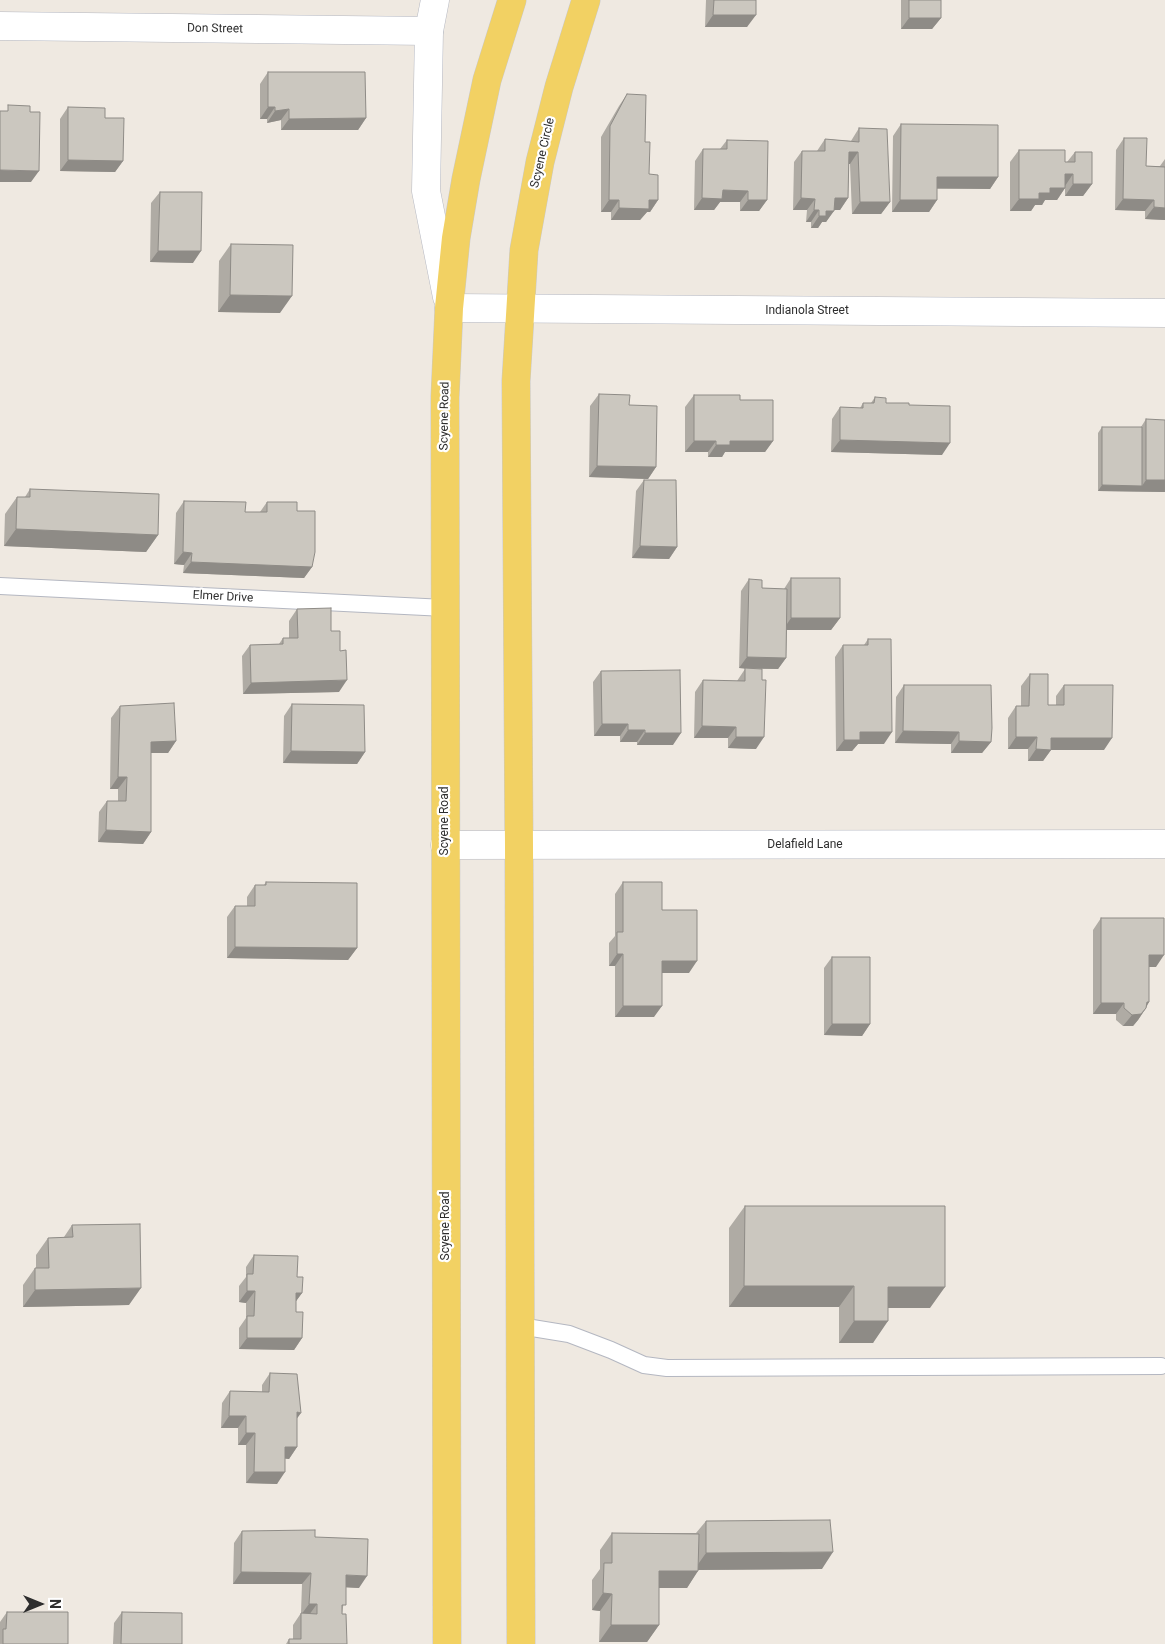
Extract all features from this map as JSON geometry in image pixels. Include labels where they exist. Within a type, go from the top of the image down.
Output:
[{"type":"main road","points":[[450,308],[456,238],[478,115],[512,0]]},
{"type":"main road","name":"Scyene Circle","points":[[519,310],[524,250],[540,162],[559,87],[586,0]]},
{"type":"main road","name":"Scyene Road","points":[[447,1644],[444,397],[450,308]]},
{"type":"main road","points":[[519,310],[516,391],[521,1644]]},
{"type":"street","name":"Scyene Road","points":[[435,0],[429,31],[426,191],[450,308]]},
{"type":"street","name":"Don Street","points":[[0,26],[429,31]]},
{"type":"street","name":"Indianola Street","points":[[450,308],[519,310],[1165,313]]},
{"type":"street","name":"Delafield Lane","points":[[445,845],[1165,844]]},
{"type":"lane","name":"Elmer Drive","points":[[0,586],[445,608]]},
{"type":"lane","points":[[520,1326],[569,1334],[644,1365],[667,1368],[1161,1366]]},
{"type":"building","points":[[714,0],[756,0],[756,15],[713,15]]},
{"type":"building","points":[[909,0],[941,0],[941,18],[909,18]]},
{"type":"building","points":[[268,72],[365,72],[366,118],[289,119],[289,109],[275,111],[275,107],[268,107]]},
{"type":"building","points":[[627,94],[646,95],[645,142],[650,142],[649,174],[658,175],[658,200],[649,200],[649,209],[619,208],[619,200],[609,200],[610,126]]},
{"type":"building","points":[[8,105],[30,106],[30,112],[40,112],[39,171],[0,170],[0,111],[8,111]]},
{"type":"building","points":[[68,107],[105,108],[105,118],[124,118],[123,161],[68,160]]},
{"type":"building","points":[[901,124],[998,125],[998,177],[937,177],[937,200],[900,200]]},
{"type":"building","points":[[859,128],[887,129],[890,202],[860,202],[858,152],[849,152],[848,198],[835,198],[834,211],[826,211],[826,216],[819,216],[819,210],[814,210],[815,199],[801,198],[802,151],[825,151],[825,139],[859,142]]},
{"type":"building","points":[[1124,138],[1147,138],[1146,166],[1165,167],[1165,208],[1154,207],[1154,200],[1123,199]]},
{"type":"building","points":[[727,140],[768,141],[767,200],[748,200],[748,191],[723,190],[722,199],[702,198],[703,149],[727,149]]},
{"type":"building","points":[[1019,150],[1065,150],[1065,162],[1075,162],[1075,152],[1092,152],[1092,184],[1073,184],[1073,174],[1065,174],[1065,188],[1050,188],[1050,193],[1039,193],[1039,199],[1019,199]]},
{"type":"building","points":[[160,192],[202,192],[201,251],[158,251]]},
{"type":"building","points":[[231,244],[293,245],[292,296],[230,295]]},
{"type":"building","points":[[599,394],[630,395],[629,405],[657,406],[656,467],[597,466]]},
{"type":"building","points":[[694,395],[740,395],[740,400],[773,400],[773,441],[730,441],[730,445],[716,445],[716,441],[694,441]]},
{"type":"building","points":[[875,397],[886,398],[886,403],[950,406],[950,443],[840,440],[840,407],[863,408],[863,403],[874,403]]},
{"type":"building","points":[[1146,419],[1165,420],[1165,480],[1146,480]]},
{"type":"building","points":[[1102,427],[1142,427],[1142,486],[1102,485]]},
{"type":"building","points":[[644,480],[676,480],[677,547],[640,546]]},
{"type":"building","points":[[30,489],[159,494],[158,535],[16,529],[17,497],[30,497]]},
{"type":"building","points":[[184,501],[246,502],[245,512],[267,512],[267,502],[297,502],[297,511],[315,511],[315,552],[312,567],[191,562],[192,553],[183,552]]},
{"type":"building","points":[[791,578],[840,578],[840,618],[791,618]]},
{"type":"building","points":[[749,579],[762,580],[762,588],[787,589],[786,658],[747,657]]},
{"type":"building","points":[[331,608],[331,631],[340,631],[340,651],[346,650],[347,680],[251,683],[250,645],[283,644],[283,638],[298,638],[297,609]]},
{"type":"building","points":[[868,639],[891,639],[892,732],[860,732],[860,740],[844,740],[843,645],[868,645]]},
{"type":"building","points":[[745,668],[762,669],[762,680],[766,680],[764,737],[736,737],[736,727],[702,726],[703,680],[745,681]]},
{"type":"building","points":[[680,670],[681,733],[645,733],[645,730],[628,730],[628,724],[602,724],[601,671]]},
{"type":"building","points":[[1030,674],[1048,674],[1048,705],[1064,705],[1064,685],[1113,685],[1112,738],[1051,738],[1051,750],[1036,749],[1037,737],[1016,737],[1016,706],[1029,706]]},
{"type":"building","points":[[904,685],[991,685],[991,742],[959,741],[959,732],[903,731]]},
{"type":"building","points":[[174,703],[176,741],[151,742],[151,832],[106,830],[107,801],[126,801],[127,777],[118,777],[120,706]]},
{"type":"building","points":[[292,704],[364,705],[365,752],[291,751]]},
{"type":"building","points":[[266,882],[357,883],[357,948],[235,947],[235,906],[255,906],[255,885],[266,885]]},
{"type":"building","points":[[623,882],[662,882],[662,910],[697,910],[697,961],[662,961],[662,1006],[623,1006],[623,954],[617,954],[617,932],[623,932]]},
{"type":"building","points":[[1101,918],[1164,918],[1164,955],[1149,955],[1149,1002],[1147,1002],[1146,1008],[1141,1014],[1132,1015],[1124,1008],[1124,1003],[1101,1003]]},
{"type":"building","points":[[832,957],[870,957],[870,1024],[832,1024]]},
{"type":"building","points":[[745,1206],[945,1206],[945,1287],[888,1287],[888,1321],[854,1321],[854,1286],[744,1286]]},
{"type":"building","points":[[140,1224],[141,1288],[35,1290],[35,1268],[49,1268],[48,1238],[73,1237],[72,1225]]},
{"type":"building","points":[[254,1255],[298,1256],[297,1277],[303,1277],[302,1293],[296,1293],[296,1312],[303,1312],[302,1338],[247,1338],[247,1316],[254,1316],[255,1291],[247,1291],[247,1274],[253,1274]]},
{"type":"building","points":[[270,1373],[297,1374],[301,1413],[297,1412],[297,1447],[285,1447],[285,1472],[254,1472],[255,1433],[246,1433],[246,1416],[229,1416],[230,1391],[269,1392]]},
{"type":"building","points":[[830,1520],[833,1552],[706,1553],[706,1521]]},
{"type":"building","points":[[315,1530],[315,1537],[368,1539],[367,1576],[346,1575],[346,1605],[342,1605],[342,1614],[346,1614],[347,1644],[289,1644],[289,1639],[301,1639],[301,1613],[317,1614],[317,1604],[309,1604],[311,1573],[241,1572],[242,1531]]},
{"type":"building","points":[[612,1533],[699,1534],[698,1571],[659,1571],[659,1625],[611,1625],[612,1594],[603,1593],[604,1563],[612,1563]]},
{"type":"building","points":[[7,1612],[68,1612],[68,1644],[3,1644],[3,1629],[6,1629]]},
{"type":"building","points":[[122,1612],[182,1613],[182,1644],[121,1644]]}]
